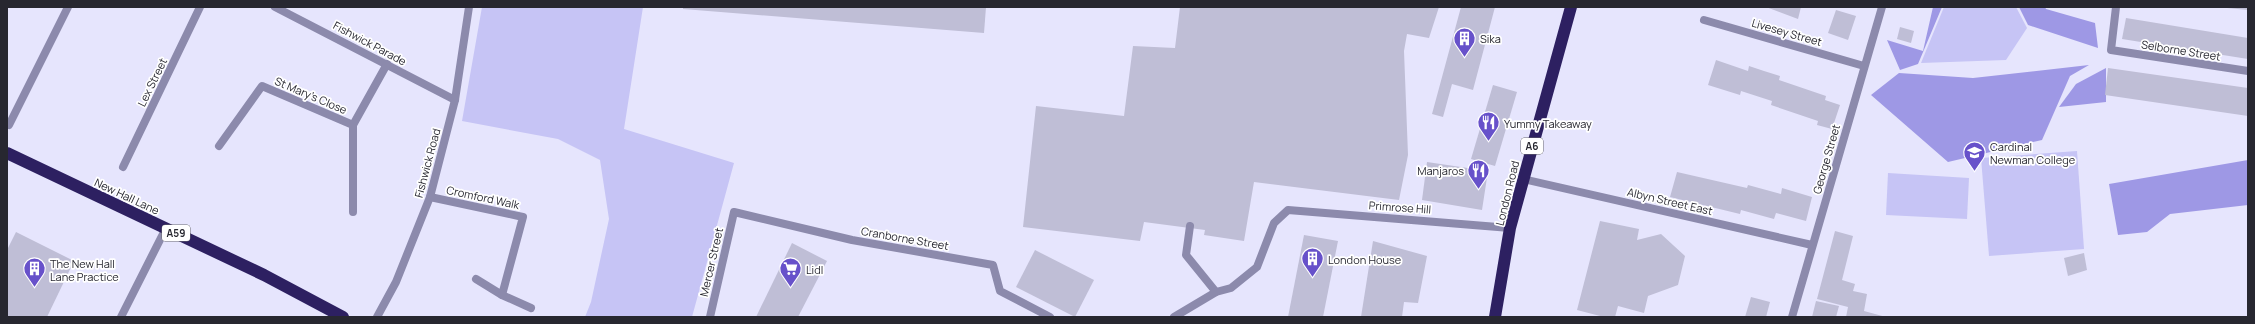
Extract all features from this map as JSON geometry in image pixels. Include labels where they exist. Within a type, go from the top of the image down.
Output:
[{"type":"highway","name":"London Road","points":[[1495,317],[1510,228],[1571,7]]},
{"type":"highway","name":"New Hall Lane","points":[[7,153],[264,275],[343,317]]},
{"type":"street","points":[[9,125],[68,7]]},
{"type":"street","name":"Lex Street","points":[[123,167],[200,7]]},
{"type":"street","name":"Fishwick Parade","points":[[275,7],[455,100]]},
{"type":"street","name":"Fishwick Road","points":[[377,317],[396,282],[430,197],[455,100],[469,7]]},
{"type":"street","name":"George Street","points":[[1792,317],[1882,7]]},
{"type":"street","name":"Selborne Street","points":[[2116,7],[2111,50],[2248,71]]},
{"type":"street","name":"Livesey Street","points":[[1704,20],[1864,66]]},
{"type":"street","name":"St Mary's Close","points":[[353,212],[353,125],[387,64]]},
{"type":"street","name":"St Mary's Close","points":[[219,146],[262,86],[353,125]]},
{"type":"street","name":"Albyn Street East","points":[[1523,180],[1812,245]]},
{"type":"street","name":"Cromford Walk","points":[[430,197],[523,218],[502,294]]},
{"type":"street","name":"Primrose Hill","points":[[1216,292],[1231,288],[1257,267],[1274,223],[1288,210],[1510,228]]},
{"type":"street","name":"Mercer Street","points":[[710,317],[734,212]]},
{"type":"street","name":"Cranborne Street","points":[[734,212],[852,240],[993,265],[1000,291],[1050,317]]},
{"type":"street","points":[[1174,317],[1216,292],[1186,254],[1190,226]]},
{"type":"street","points":[[121,317],[166,228]]},
{"type":"street","points":[[476,279],[531,308]]},
{"type":"shaded area","points":[[482,7],[643,7],[624,129],[734,163],[692,317],[585,317],[591,302],[609,219],[600,160],[558,139],[462,121]]},
{"type":"shaded area","points":[[1933,7],[1942,7],[1918,64],[1900,70],[1887,40],[1923,51]]},
{"type":"shaded area","points":[[1944,7],[2016,7],[2027,28],[2006,60],[1921,63]]},
{"type":"shaded area","points":[[2019,7],[2045,7],[2046,9],[2095,23],[2098,48],[2028,25]]},
{"type":"shaded area","points":[[2089,65],[2070,76],[2042,140],[1948,162],[1871,95],[1899,73],[1973,78]]},
{"type":"shaded area","points":[[2106,68],[2106,102],[2059,107],[2076,84]]},
{"type":"shaded area","points":[[2077,151],[2084,249],[1989,256],[1981,158]]},
{"type":"shaded area","points":[[2248,160],[2248,205],[2170,214],[2147,232],[2118,235],[2109,184]]},
{"type":"shaded area","points":[[1888,173],[1969,178],[1967,219],[1886,215]]},
{"type":"building","points":[[683,7],[986,7],[984,33],[683,9]]},
{"type":"building","points":[[1180,7],[1439,7],[1429,38],[1407,34],[1404,51],[1408,155],[1399,200],[1254,182],[1244,241],[1204,235],[1205,230],[1144,222],[1140,241],[1023,227],[1036,106],[1124,116],[1133,46],[1175,48]]},
{"type":"building","name":"Sika","points":[[1461,7],[1495,7],[1473,90],[1452,84],[1443,117],[1432,114]]},
{"type":"building","points":[[1766,7],[1801,7],[1798,19]]},
{"type":"building","points":[[2248,7],[2248,10],[2227,8]]},
{"type":"building","points":[[1836,10],[1856,16],[1848,40],[1828,33]]},
{"type":"building","points":[[2126,18],[2248,38],[2248,59],[2122,39]]},
{"type":"building","points":[[1900,27],[1914,31],[1911,43],[1897,39]]},
{"type":"building","points":[[1716,60],[1748,71],[1749,66],[1780,76],[1779,80],[1826,96],[1825,100],[1840,105],[1832,129],[1817,125],[1818,121],[1771,105],[1772,101],[1741,91],[1740,95],[1708,85]]},
{"type":"building","points":[[2108,68],[2248,88],[2248,116],[2105,95]]},
{"type":"building","points":[[1493,85],[1517,92],[1495,166],[1471,159]]},
{"type":"building","points":[[1427,162],[1488,171],[1482,210],[1422,200]]},
{"type":"building","points":[[1677,172],[1747,188],[1748,185],[1781,194],[1782,188],[1812,197],[1806,221],[1776,213],[1774,219],[1741,210],[1740,214],[1670,197]]},
{"type":"building","points":[[1600,221],[1639,229],[1637,240],[1661,234],[1685,256],[1678,285],[1648,296],[1644,313],[1618,306],[1615,317],[1604,317],[1577,310]]},
{"type":"building","points":[[1835,231],[1853,236],[1842,280],[1855,284],[1853,291],[1867,294],[1864,311],[1886,317],[1846,317],[1848,307],[1817,299]]},
{"type":"building","name":"The New Hall Lane Practice","points":[[16,232],[74,261],[47,317],[7,317],[7,250]]},
{"type":"building","name":"London House","points":[[1304,235],[1338,241],[1323,317],[1288,317]]},
{"type":"building","points":[[1373,241],[1427,256],[1418,303],[1404,302],[1402,317],[1361,317]]},
{"type":"building","name":"Lidl","points":[[792,243],[827,261],[798,317],[756,317]]},
{"type":"building","points":[[1035,250],[1094,280],[1075,317],[1016,287]]},
{"type":"building","points":[[2084,253],[2087,270],[2068,276],[2064,258]]},
{"type":"building","points":[[1751,297],[1770,302],[1766,317],[1745,317]]},
{"type":"building","points":[[1816,301],[1839,306],[1836,317],[1812,317]]},
{"type":"place","name":"Sika","points":[[1464,58]]},
{"type":"place","name":"Yummy Takeaway","points":[[1489,142]]},
{"type":"place","name":"Cardinal Newman College","points":[[1974,172]]},
{"type":"place","name":"Manjaros","points":[[1479,190]]},
{"type":"place","name":"London House","points":[[1313,278]]},
{"type":"place","name":"The New Hall Lane Practice","points":[[34,288]]},
{"type":"place","name":"Lidl","points":[[791,288]]}]
